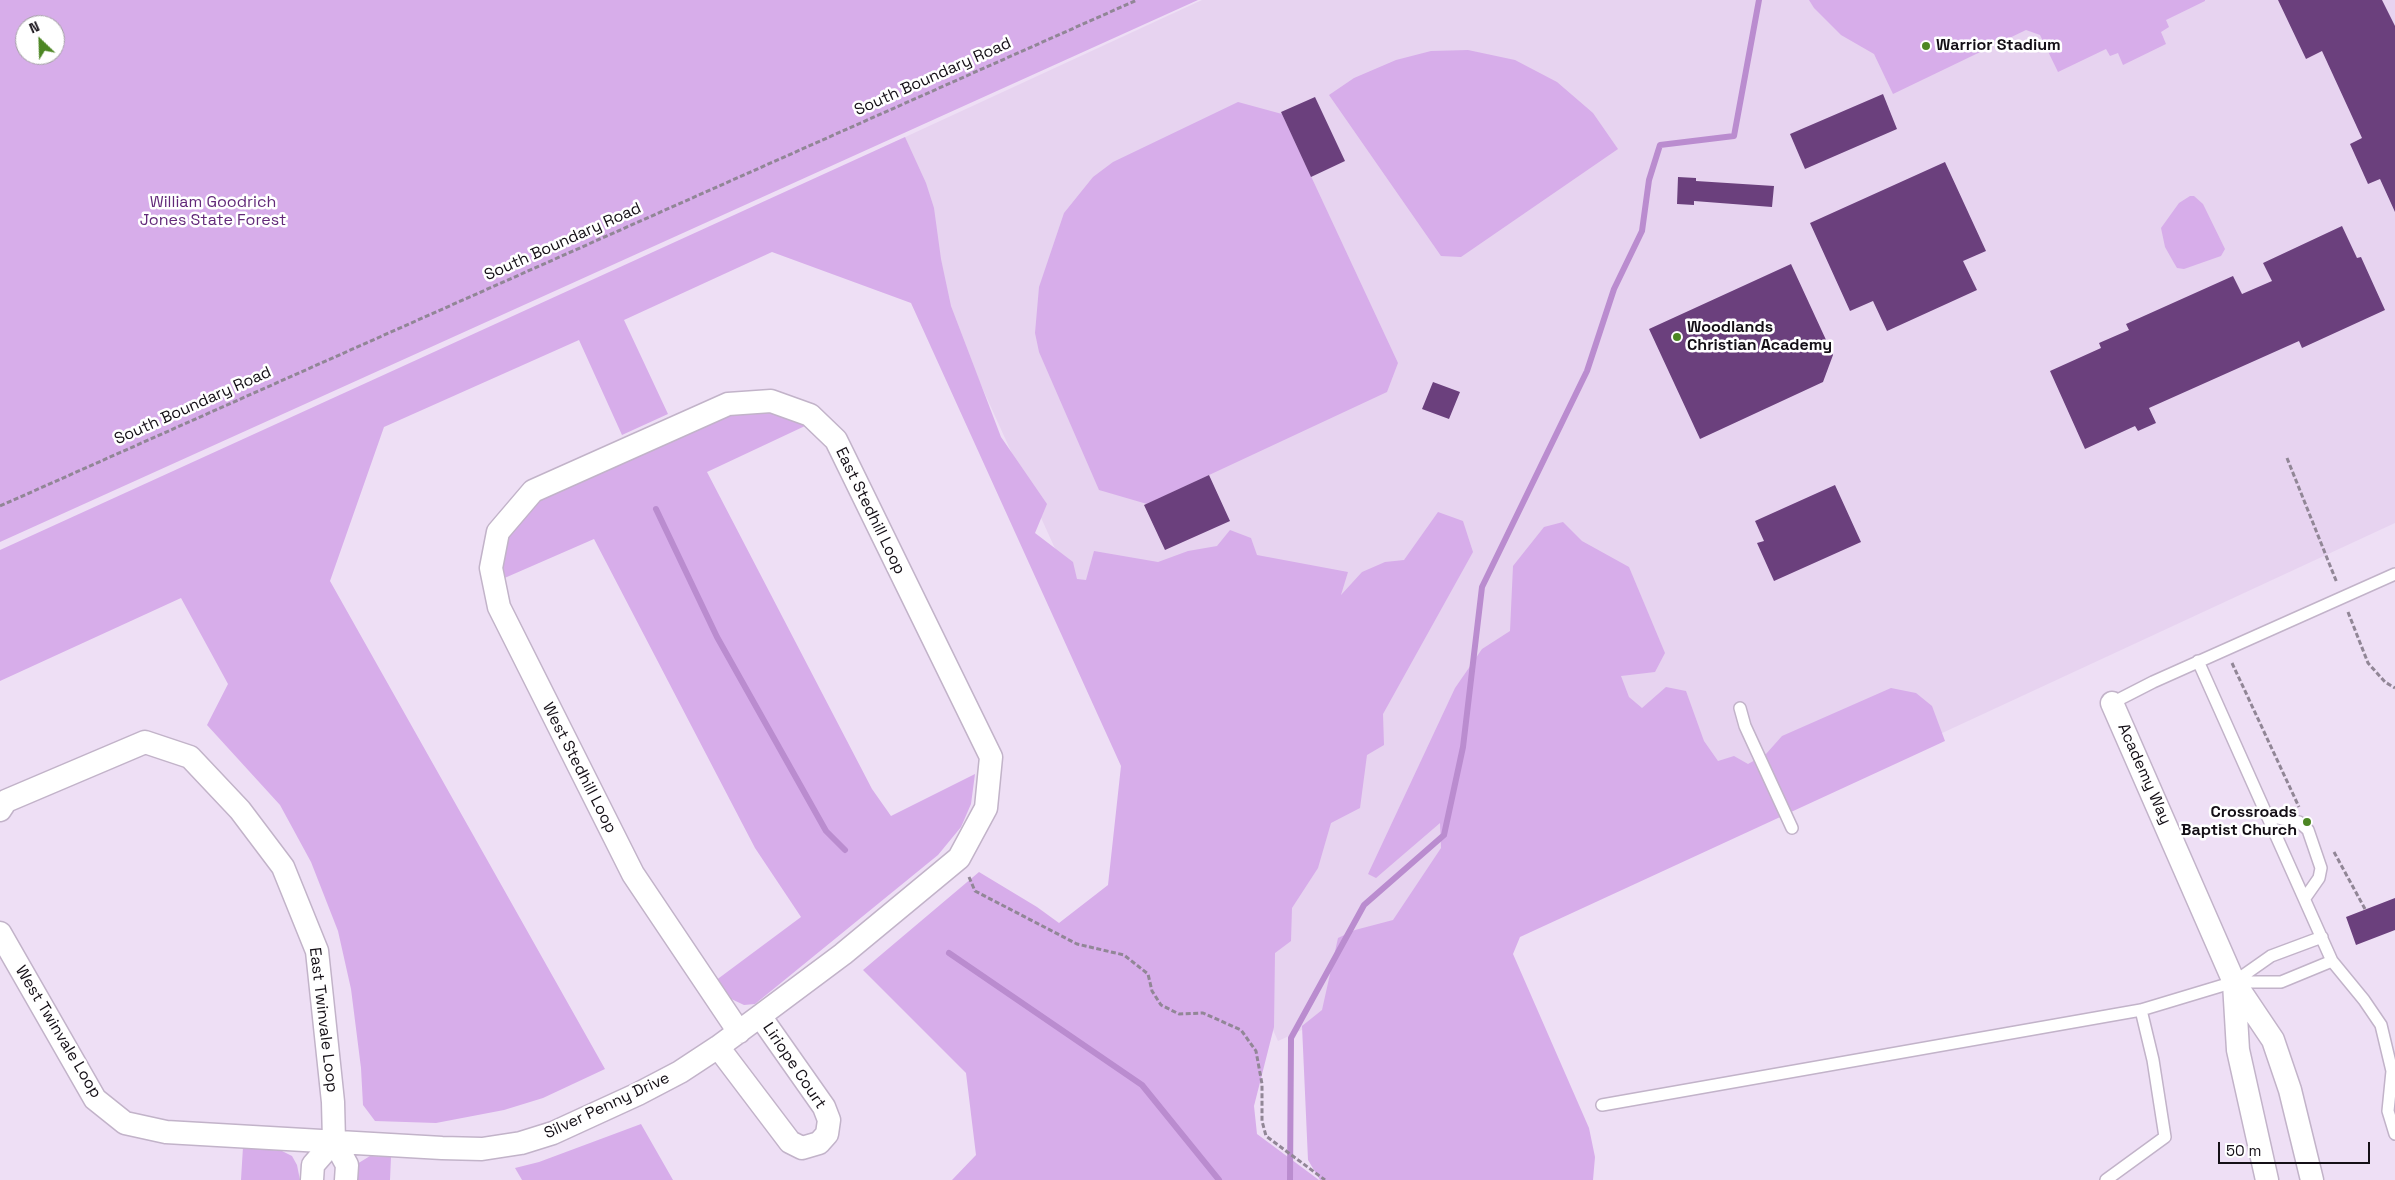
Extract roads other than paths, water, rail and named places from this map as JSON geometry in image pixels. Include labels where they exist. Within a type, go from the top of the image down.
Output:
[{"type":"street","name":"East Stedhill Loop","points":[[533,492],[728,404],[771,402],[810,415],[836,440],[991,757],[986,808],[959,858]]},
{"type":"street","name":"West Stedhill Loop","points":[[533,492],[498,532],[491,568],[499,608],[633,874],[739,1032]]},
{"type":"street","name":"Academy Way","points":[[2112,703],[2234,982],[2273,1040],[2290,1090],[2312,1180]]},
{"type":"street","name":"East Twinvale Loop","points":[[0,810],[6,802],[145,742],[190,757],[240,810],[283,866],[317,951],[333,1102],[334,1141]]},
{"type":"street","name":"Silver Penny Drive","points":[[125,1123],[166,1132],[442,1148],[482,1149],[522,1143],[570,1126],[680,1072],[739,1032],[842,954],[959,858]]},
{"type":"street","name":"West Twinvale Loop","points":[[0,933],[95,1099],[125,1123]]},
{"type":"street","name":"Academy Way","points":[[2234,982],[2238,1050],[2267,1180]]},
{"type":"street","name":"Liriope Court","points":[[718,1047],[790,1142],[802,1148],[819,1143],[827,1134],[829,1120],[824,1107],[760,1016]]},
{"type":"street","points":[[312,1180],[313,1165],[334,1141],[347,1165],[346,1180]]},
{"type":"lane","points":[[2112,703],[2198,661],[2395,574]]},
{"type":"lane","points":[[2198,661],[2332,961],[2364,1000],[2380,1025],[2392,1071],[2388,1111],[2395,1134]]},
{"type":"lane","points":[[1740,708],[1745,726],[1792,828]]},
{"type":"lane","points":[[2268,816],[2298,822],[2308,830],[2321,868],[2319,878],[2305,898]]},
{"type":"lane","points":[[2234,982],[2271,956],[2322,937]]},
{"type":"lane","points":[[1602,1105],[2142,1010],[2234,982],[2281,982],[2332,961]]},
{"type":"lane","points":[[2106,1180],[2166,1137],[2153,1060],[2142,1010]]},
{"type":"waterway","points":[[1290,1180],[1291,1038],[1364,905],[1444,835],[1463,747],[1482,587],[1587,371],[1614,289],[1642,231],[1649,180],[1660,145],[1734,136],[1759,0]]},
{"type":"waterway","points":[[656,509],[717,637],[826,831],[845,850]]},
{"type":"waterway","points":[[949,953],[1142,1085],[1219,1180]]},
{"type":"place","name":"Warrior Stadium","points":[[1926,46]]},
{"type":"place","name":"Woodlands Christian Academy","points":[[1677,337]]},
{"type":"place","name":"Crossroads Baptist Church","points":[[2307,822]]},
{"type":"park label","name":"William Goodrich Jones State Forest","points":[[213,212]]}]
